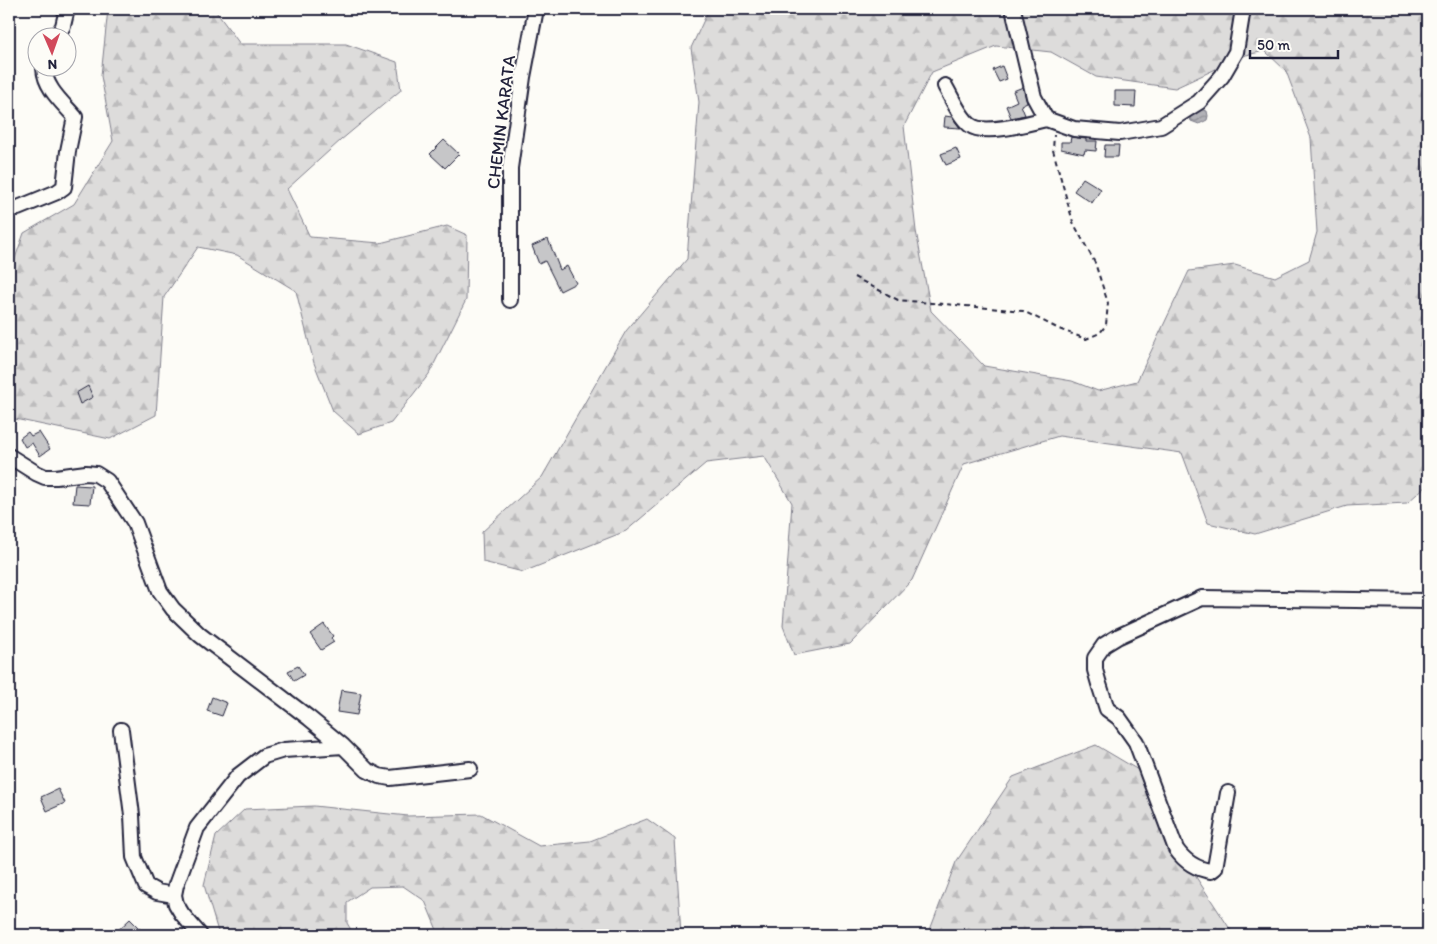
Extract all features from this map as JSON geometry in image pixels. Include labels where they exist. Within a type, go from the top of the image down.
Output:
[{"type":"street","points":[[62,28],[67,9]]},
{"type":"street","name":"CHEMIN KARATA","points":[[510,300],[510,168],[523,77],[536,9]]},
{"type":"street","points":[[1013,9],[1034,97],[1050,121]]},
{"type":"street","points":[[945,86],[964,117],[971,126],[979,130],[1050,121],[1074,129],[1120,133],[1161,126],[1198,102],[1222,76],[1236,52],[1243,9]]},
{"type":"street","points":[[18,208],[64,187],[68,150],[75,116],[48,85],[44,78]]},
{"type":"street","points":[[9,456],[45,477],[91,473],[107,481],[135,523],[160,591],[173,609],[200,635],[343,746],[367,770],[379,776],[390,778],[470,769]]},
{"type":"street","points":[[1228,794],[1215,868],[1211,871],[1199,869],[1182,858],[1176,850],[1136,742],[1118,718],[1107,709],[1095,670],[1095,658],[1104,645],[1117,637],[1202,598],[1428,601]]},
{"type":"street","points":[[121,730],[132,815],[134,857],[146,886],[157,892],[174,895]]},
{"type":"street","points":[[200,935],[182,914],[176,904],[174,895],[197,828],[238,776],[264,756],[284,750],[343,746]]},
{"type":"path","points":[[854,277],[898,300],[1023,311],[1059,329],[1086,339],[1100,333],[1106,325],[1108,304],[1095,263],[1073,222],[1053,150],[1050,121]]},
{"type":"green space","points":[[108,9],[214,9],[240,44],[346,44],[397,62],[401,90],[341,140],[287,189],[310,237],[380,243],[447,226],[467,235],[466,300],[429,374],[391,423],[359,434],[333,411],[314,363],[296,291],[237,255],[198,247],[164,297],[156,415],[110,439],[15,419],[9,404],[9,293],[13,264],[24,233],[74,204],[113,141],[101,76]]},
{"type":"green space","points":[[709,9],[1428,9],[1428,484],[1407,503],[1347,506],[1255,534],[1208,523],[1182,453],[1059,436],[964,464],[912,580],[850,644],[794,655],[783,626],[792,503],[764,456],[706,463],[626,531],[523,572],[483,562],[482,532],[542,477],[626,331],[687,259],[699,102],[691,48]],"holes":[[[996,46],[1051,52],[1096,77],[1175,88],[1246,55],[1265,51],[1286,71],[1311,138],[1317,232],[1309,260],[1275,277],[1235,265],[1189,271],[1137,381],[1098,391],[1072,381],[984,366],[931,311],[916,231],[904,126],[932,72]]]},
{"type":"green space","points":[[1096,745],[1150,777],[1194,874],[1232,932],[1232,935],[928,935],[956,862],[1013,777]]},
{"type":"green space","points":[[314,806],[408,816],[481,814],[539,846],[590,841],[647,819],[675,839],[681,935],[439,935],[425,901],[403,886],[370,887],[347,902],[347,923],[354,935],[219,935],[204,885],[216,836],[245,809]]},
{"type":"water","points":[[1200,109],[1207,111],[1208,116],[1207,120],[1199,124],[1191,121],[1189,116]]},
{"type":"building","points":[[1002,66],[1007,79],[999,82],[993,70]]},
{"type":"building","points":[[1023,87],[1027,102],[1021,105],[1025,115],[1011,118],[1006,106],[1017,101],[1013,91]]},
{"type":"building","points":[[1115,91],[1136,91],[1135,107],[1115,106]]},
{"type":"building","points":[[945,116],[952,117],[960,128],[944,127]]},
{"type":"building","points":[[1071,137],[1086,139],[1086,141],[1097,141],[1096,151],[1085,150],[1084,154],[1061,149],[1061,142],[1070,142]]},
{"type":"building","points":[[444,140],[459,154],[445,168],[430,154]]},
{"type":"building","points":[[1105,145],[1119,145],[1118,157],[1104,157]]},
{"type":"building","points":[[956,148],[961,159],[946,165],[941,154]]},
{"type":"building","points":[[1083,178],[1101,189],[1092,203],[1074,191]]},
{"type":"building","points":[[548,239],[560,270],[567,266],[576,283],[560,291],[545,261],[539,264],[532,246]]},
{"type":"building","points":[[88,386],[93,397],[80,404],[76,393]]},
{"type":"building","points":[[28,432],[31,436],[39,432],[50,449],[40,456],[32,443],[25,447],[20,438]]},
{"type":"building","points":[[75,485],[92,486],[90,504],[73,503]]},
{"type":"building","points":[[324,624],[333,636],[331,638],[334,642],[321,650],[310,634]]},
{"type":"building","points":[[298,666],[304,675],[294,681],[288,671]]},
{"type":"building","points":[[341,690],[361,693],[357,715],[337,712]]},
{"type":"building","points":[[212,697],[227,703],[222,716],[207,711]]},
{"type":"building","points":[[58,789],[65,803],[47,811],[41,797]]},
{"type":"building","points":[[130,919],[141,930],[136,935],[113,935]]}]
